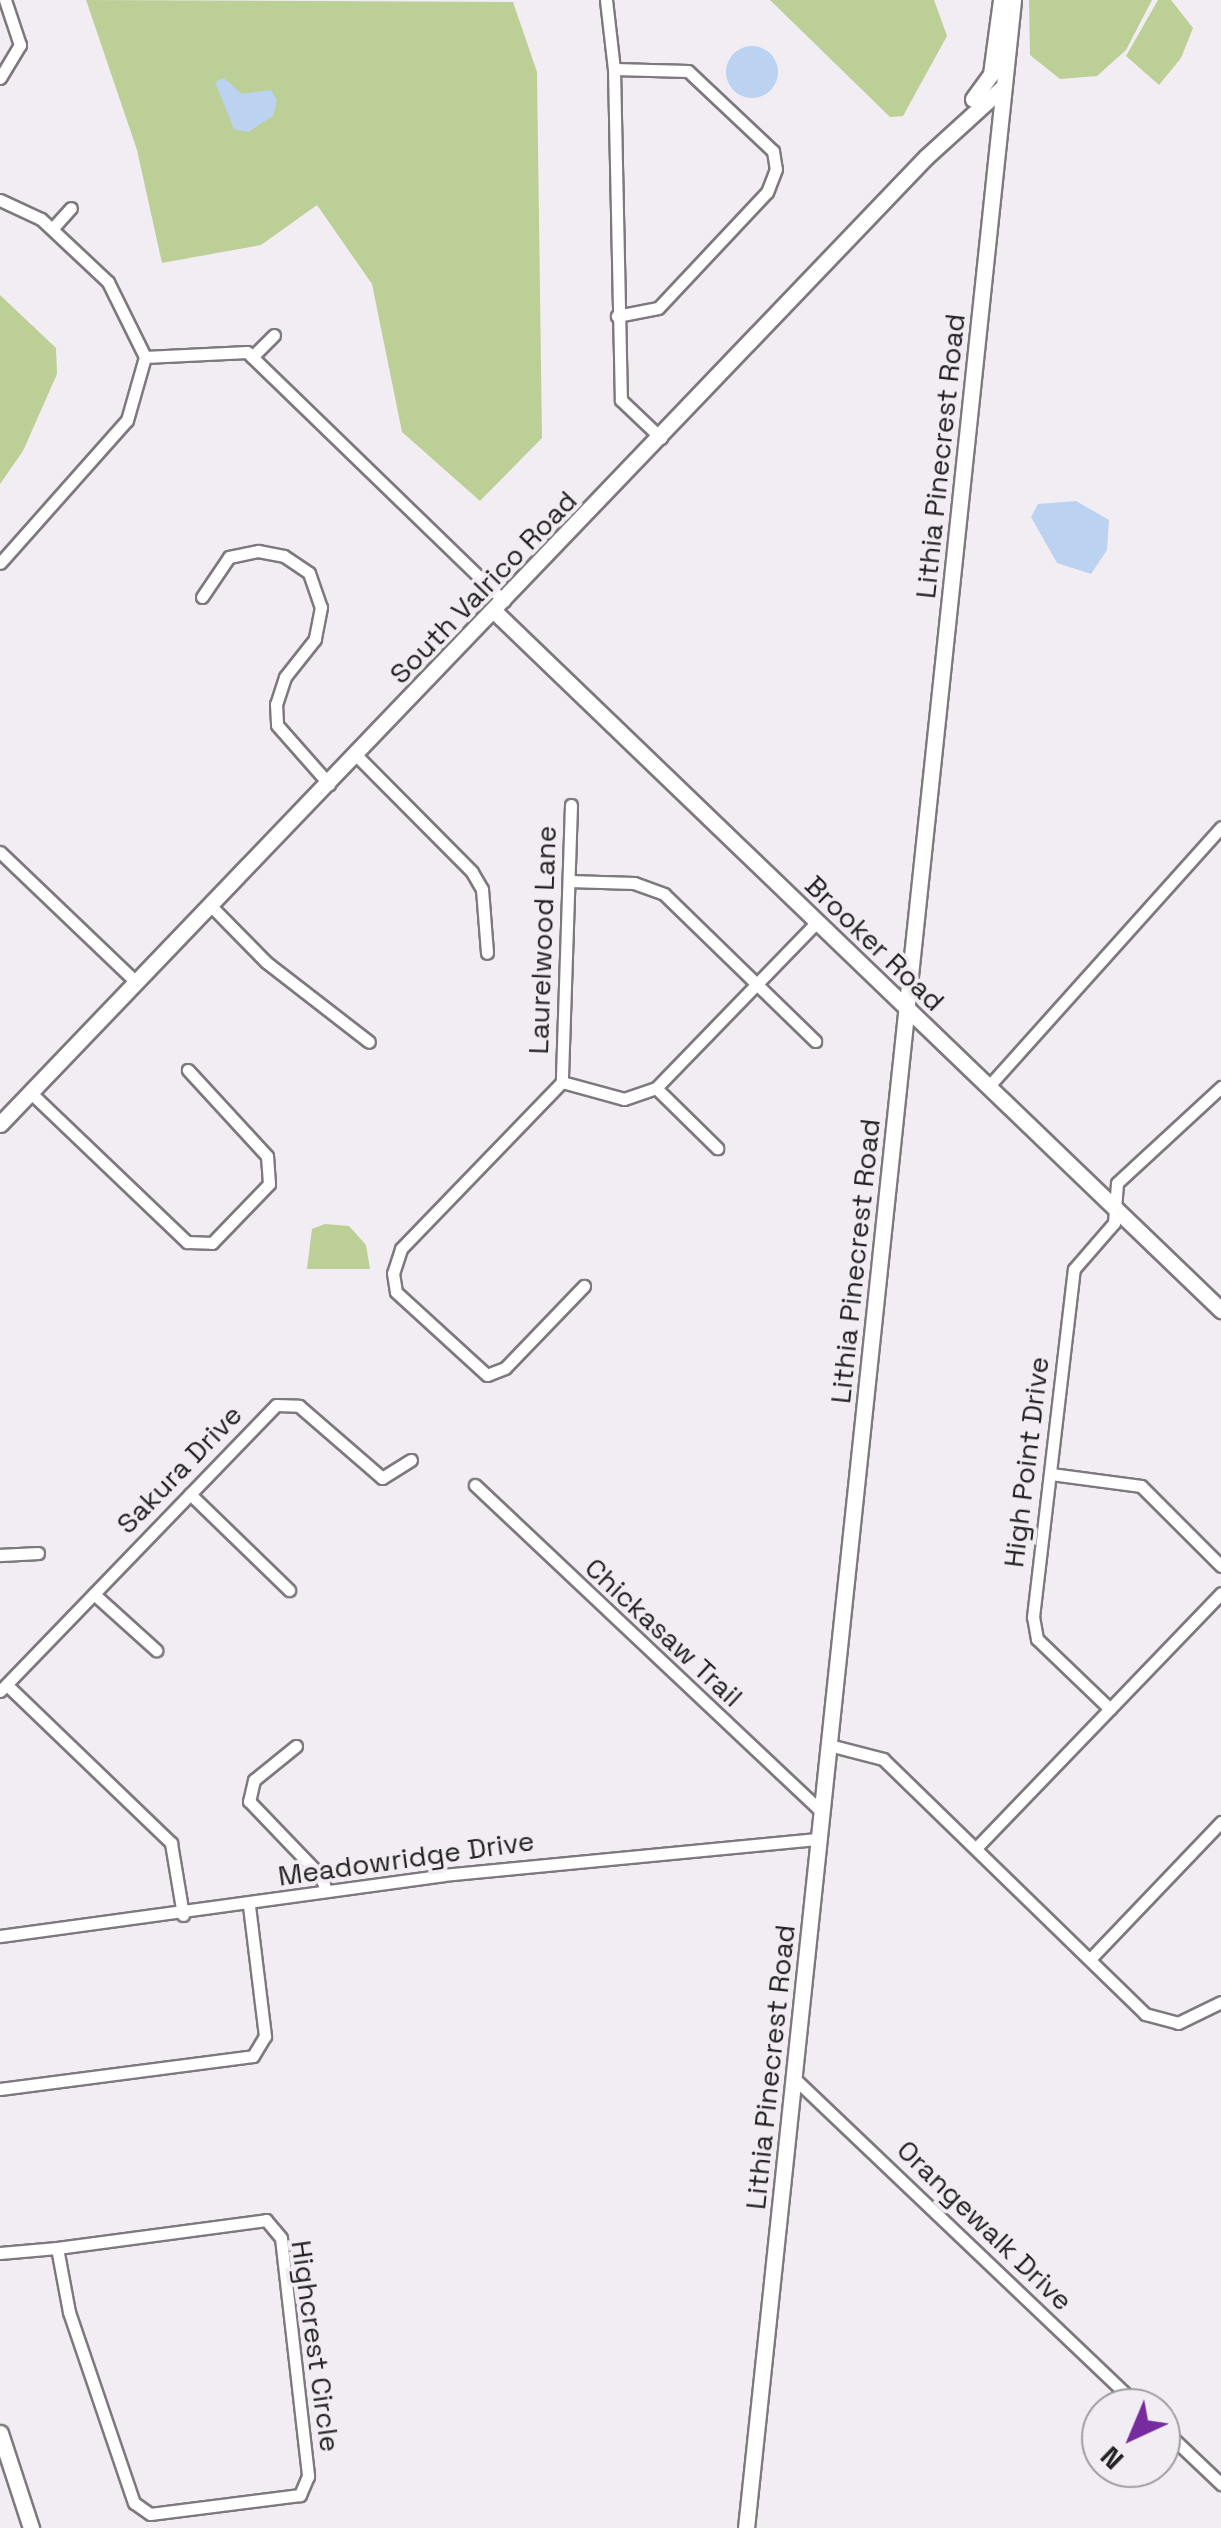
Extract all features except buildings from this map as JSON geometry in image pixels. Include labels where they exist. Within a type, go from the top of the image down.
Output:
[{"type":"main road","points":[[997,83],[1002,0]]},
{"type":"main road","name":"Lithia Pinecrest Road","points":[[746,2528],[907,1008],[997,83],[1013,0]]},
{"type":"main road","name":"South Valrico Road","points":[[0,1124],[357,756],[997,83]]},
{"type":"main road","name":"Brooker Road","points":[[499,606],[817,922],[1221,1310]]},
{"type":"main road","points":[[0,2433],[32,2528]]},
{"type":"street","points":[[0,78],[20,45],[5,0]]},
{"type":"street","points":[[606,0],[614,69],[621,400],[660,438]]},
{"type":"street","points":[[614,69],[688,71],[774,151],[776,170],[768,192],[658,308],[617,316]]},
{"type":"street","points":[[0,200],[52,229],[108,282],[145,357],[118,432],[0,563]]},
{"type":"street","points":[[52,229],[71,208]]},
{"type":"street","points":[[252,357],[274,335]]},
{"type":"street","points":[[145,357],[236,348],[252,357],[499,606]]},
{"type":"street","points":[[202,597],[229,557],[258,550],[284,556],[309,574],[322,607],[315,639],[285,678],[276,704],[277,726],[329,784]]},
{"type":"street","points":[[357,756],[472,872],[482,889],[488,953]]},
{"type":"street","name":"Laurelwood Lane","points":[[572,805],[562,1082],[401,1249],[393,1280],[396,1292],[487,1374],[504,1368],[584,1286]]},
{"type":"street","points":[[988,1087],[1221,827]]},
{"type":"street","points":[[0,852],[136,982]]},
{"type":"street","points":[[569,881],[634,884],[664,894],[815,1042]]},
{"type":"street","points":[[211,906],[266,962],[369,1042]]},
{"type":"street","points":[[562,1082],[624,1099],[656,1088],[817,922]]},
{"type":"street","points":[[30,1093],[187,1242],[212,1243],[269,1184],[267,1156],[188,1070]]},
{"type":"street","name":"High Point Drive","points":[[1110,1709],[1037,1639],[1033,1618],[1074,1269],[1114,1224],[1117,1183],[1221,1087]]},
{"type":"street","points":[[656,1088],[717,1148]]},
{"type":"street","name":"Sakura Drive","points":[[3,1688],[276,1405],[288,1402],[369,1473],[392,1476],[411,1460]]},
{"type":"street","points":[[1051,1474],[1140,1486],[1221,1566]]},
{"type":"street","name":"Chickasaw Trail","points":[[475,1485],[822,1812]]},
{"type":"street","points":[[190,1494],[290,1590]]},
{"type":"street","points":[[0,1555],[38,1553]]},
{"type":"street","points":[[976,1848],[1221,1593]]},
{"type":"street","points":[[94,1594],[156,1650]]},
{"type":"street","points":[[3,1688],[171,1843],[182,1915]]},
{"type":"street","points":[[829,1745],[884,1759],[1092,1957],[1145,2014],[1178,2023],[1221,2002]]},
{"type":"street","points":[[296,1746],[254,1780],[249,1800],[320,1875],[326,1890]]},
{"type":"street","points":[[1092,1957],[1221,1822]]},
{"type":"street","name":"Meadowridge Drive","points":[[0,1936],[249,1906],[326,1890],[666,1849],[819,1839]]},
{"type":"street","points":[[0,2090],[253,2056],[265,2036],[249,1906]]},
{"type":"street","name":"Orangewalk Drive","points":[[794,2078],[1120,2388]]},
{"type":"street","name":"Highcrest Circle","points":[[0,2253],[266,2220],[281,2238],[308,2476],[300,2495],[150,2514],[134,2503],[70,2312],[57,2248]]},
{"type":"street","points":[[1181,2446],[1221,2484]]},
{"type":"green space","points":[[86,0],[513,2],[537,72],[542,438],[480,501],[402,432],[372,284],[317,205],[261,245],[162,263],[137,150]]},
{"type":"green space","points":[[770,0],[934,0],[947,36],[903,116],[890,117]]},
{"type":"green space","points":[[1029,0],[1152,0],[1126,50],[1097,76],[1060,79],[1030,55]]},
{"type":"green space","points":[[1158,0],[1171,0],[1193,28],[1181,58],[1159,85],[1126,56]]},
{"type":"green space","points":[[0,295],[56,348],[57,374],[23,451],[0,484]]},
{"type":"green space","points":[[325,1224],[349,1226],[366,1245],[370,1269],[307,1269],[312,1229]]},
{"type":"water","points":[[752,46],[771,53],[778,72],[771,91],[752,98],[733,91],[726,72],[733,53]]},
{"type":"water","points":[[224,78],[242,94],[271,90],[277,101],[273,116],[248,132],[234,129],[215,82]]},
{"type":"water","points":[[1076,501],[1109,520],[1107,550],[1091,574],[1057,563],[1031,517],[1038,504]]}]
